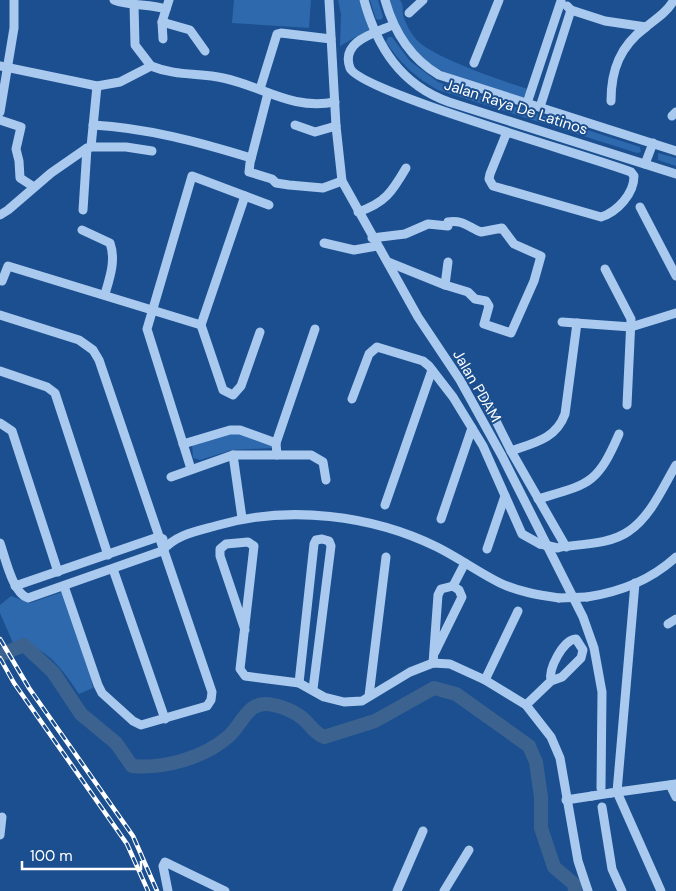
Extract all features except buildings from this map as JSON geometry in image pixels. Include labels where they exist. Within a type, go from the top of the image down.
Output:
[{"type":"street","points":[[0,112],[4,66],[14,28],[14,0]]},
{"type":"street","points":[[114,0],[134,4],[168,4],[162,22],[164,39]]},
{"type":"street","name":"Jalan PDAM","points":[[329,0],[336,126],[342,180],[358,212],[418,317],[460,380],[502,456],[587,625],[596,656],[604,707],[601,788]]},
{"type":"street","name":"Jalan Raya De Latinos","points":[[364,0],[374,33],[398,69],[421,88],[436,96],[676,174]]},
{"type":"street","name":"Jalan Raya De Latinos","points":[[385,0],[393,25],[410,52],[432,70],[448,78],[676,151]]},
{"type":"street","points":[[409,13],[423,0]]},
{"type":"street","points":[[474,63],[499,0]]},
{"type":"street","points":[[611,102],[612,74],[618,58],[627,44],[666,11],[674,0]]},
{"type":"street","points":[[527,103],[560,1],[571,10],[605,21],[646,27]]},
{"type":"street","points":[[134,4],[135,45],[151,66],[186,75],[226,79],[308,105],[335,102]]},
{"type":"street","points":[[540,107],[571,10]]},
{"type":"street","points":[[162,22],[190,30],[205,51]]},
{"type":"street","points":[[393,25],[352,44],[349,56],[350,68],[360,78],[432,107],[631,172],[634,176],[632,191],[613,212],[601,217],[493,186],[489,179],[490,174],[506,132]]},
{"type":"street","points":[[331,39],[277,34],[264,91],[250,172],[278,184],[323,188],[342,180]]},
{"type":"street","points":[[4,66],[97,86],[120,82],[151,66]]},
{"type":"street","points":[[537,75],[549,79]]},
{"type":"street","points":[[83,210],[97,86]]},
{"type":"street","points":[[0,120],[21,126],[16,149],[20,178],[34,186]]},
{"type":"street","points":[[93,125],[132,127],[198,142],[251,158]]},
{"type":"street","points":[[295,125],[315,132],[336,126]]},
{"type":"street","points":[[645,164],[653,143]]},
{"type":"street","points":[[0,214],[8,210],[34,186],[89,147],[126,147],[152,151]]},
{"type":"street","points":[[358,212],[372,207],[386,198],[406,168]]},
{"type":"street","points":[[191,469],[148,336],[152,311],[192,176],[269,205]]},
{"type":"street","points":[[245,196],[201,325],[224,390],[234,395],[241,386],[260,332]]},
{"type":"street","points":[[640,207],[676,276]]},
{"type":"street","points":[[324,243],[354,250],[406,234],[428,224],[448,226],[448,222],[453,221],[467,224],[481,232],[502,228],[514,244],[542,256],[534,281],[511,333],[484,324],[489,306],[486,301],[475,299],[468,292],[445,285],[388,262]]},
{"type":"street","points":[[82,230],[110,242],[113,250],[113,268],[105,294]]},
{"type":"street","points":[[445,285],[448,262]]},
{"type":"street","points":[[2,281],[8,266],[105,294],[152,311],[201,325]]},
{"type":"street","points":[[605,269],[628,312],[631,327],[627,405]]},
{"type":"street","points":[[562,322],[631,327],[676,313]]},
{"type":"street","points":[[0,316],[79,340],[93,350],[99,360],[212,696],[207,706],[141,724],[133,721],[102,692],[64,586]]},
{"type":"street","points":[[511,451],[539,442],[560,426],[565,414],[576,323]]},
{"type":"street","points":[[278,455],[276,443],[315,330]]},
{"type":"street","points":[[352,399],[370,354],[377,347],[423,361],[453,397],[483,446],[522,534],[540,544],[562,547],[589,544],[629,532],[645,516],[676,465]]},
{"type":"street","points":[[386,505],[432,370]]},
{"type":"street","points":[[0,371],[48,387],[55,393],[108,554]]},
{"type":"street","points":[[485,399],[562,547]]},
{"type":"street","points":[[0,423],[12,431],[58,572]]},
{"type":"street","points":[[441,519],[472,428]]},
{"type":"street","points":[[183,444],[230,430],[240,430],[276,443]]},
{"type":"street","points":[[538,498],[579,486],[591,480],[610,456],[619,434]]},
{"type":"street","points":[[233,455],[242,518]]},
{"type":"street","points":[[171,477],[233,455],[311,455],[317,457],[325,466],[326,480]]},
{"type":"street","points":[[487,549],[505,496]]},
{"type":"street","points":[[0,543],[15,586],[22,595],[28,598],[162,551],[171,541],[242,518],[292,515],[334,517],[371,524],[436,547],[500,583],[527,592],[559,598],[587,597],[614,593],[661,571],[676,557]]},
{"type":"street","points":[[15,586],[158,537],[171,541]]},
{"type":"street","points":[[300,683],[314,544],[316,540],[322,539],[329,541],[331,546],[314,689]]},
{"type":"street","points":[[245,630],[220,556],[220,549],[226,544],[248,542],[254,546],[245,630],[240,669],[244,676],[300,683],[314,689],[324,697],[344,702],[362,701],[410,672],[433,663],[450,664],[485,680],[526,705],[546,730],[560,758],[578,861],[588,891]]},
{"type":"street","points":[[369,696],[386,557]]},
{"type":"street","points":[[433,663],[438,595],[441,589],[453,586],[466,563]]},
{"type":"street","points":[[112,569],[165,719]]},
{"type":"street","points":[[635,583],[614,792],[661,891]]},
{"type":"street","points":[[435,652],[462,598],[459,590],[453,586]]},
{"type":"street","points":[[485,680],[518,610]]},
{"type":"street","points":[[668,624],[676,619]]},
{"type":"street","points":[[526,705],[551,681],[562,677],[581,658],[583,650],[576,640],[568,643],[551,667],[551,681]]},
{"type":"street","points":[[566,800],[673,784],[676,796]]},
{"type":"street","points":[[602,807],[612,869],[622,891]]},
{"type":"street","points":[[0,835],[2,817]]},
{"type":"street","points":[[397,891],[423,831]]},
{"type":"street","points":[[444,891],[469,850]]},
{"type":"street","points":[[168,891],[163,868],[165,862],[225,891]]},
{"type":"shaded area","points":[[234,0],[311,0],[309,28],[232,23]]},
{"type":"shaded area","points":[[338,0],[359,0],[370,29],[340,46],[341,14]]},
{"type":"shaded area","points":[[370,0],[378,0],[383,17],[381,20],[376,19]]},
{"type":"shaded area","points":[[386,0],[400,0],[407,26],[415,38],[423,45],[435,53],[468,68],[528,89],[523,98],[456,78],[427,61],[413,50],[402,36]]},
{"type":"shaded area","points":[[388,37],[392,37],[410,61],[438,82],[640,147],[641,152],[637,153],[438,90],[416,75],[397,57],[386,42]]},
{"type":"shaded area","points":[[658,153],[676,158],[676,166],[658,160]]},
{"type":"shaded area","points":[[227,431],[273,441],[273,448],[232,450],[200,460],[193,458],[192,444]]},
{"type":"shaded area","points":[[62,592],[89,669],[93,688],[79,694],[60,667],[44,653],[34,647],[13,643],[0,613],[0,605],[11,596],[30,603]]},
{"type":"waterway","points":[[0,655],[24,645],[53,672],[81,714],[116,743],[132,766],[170,764],[196,756],[219,744],[229,736],[247,713],[258,705],[273,705],[292,711],[324,737],[375,721],[434,688],[456,694],[529,746],[536,762],[541,797],[541,828],[554,867],[574,884],[575,891]]},
{"type":"railway","points":[[0,639],[29,688],[133,836],[157,891]]},
{"type":"railway","points":[[0,658],[14,683],[127,844],[148,891]]}]
